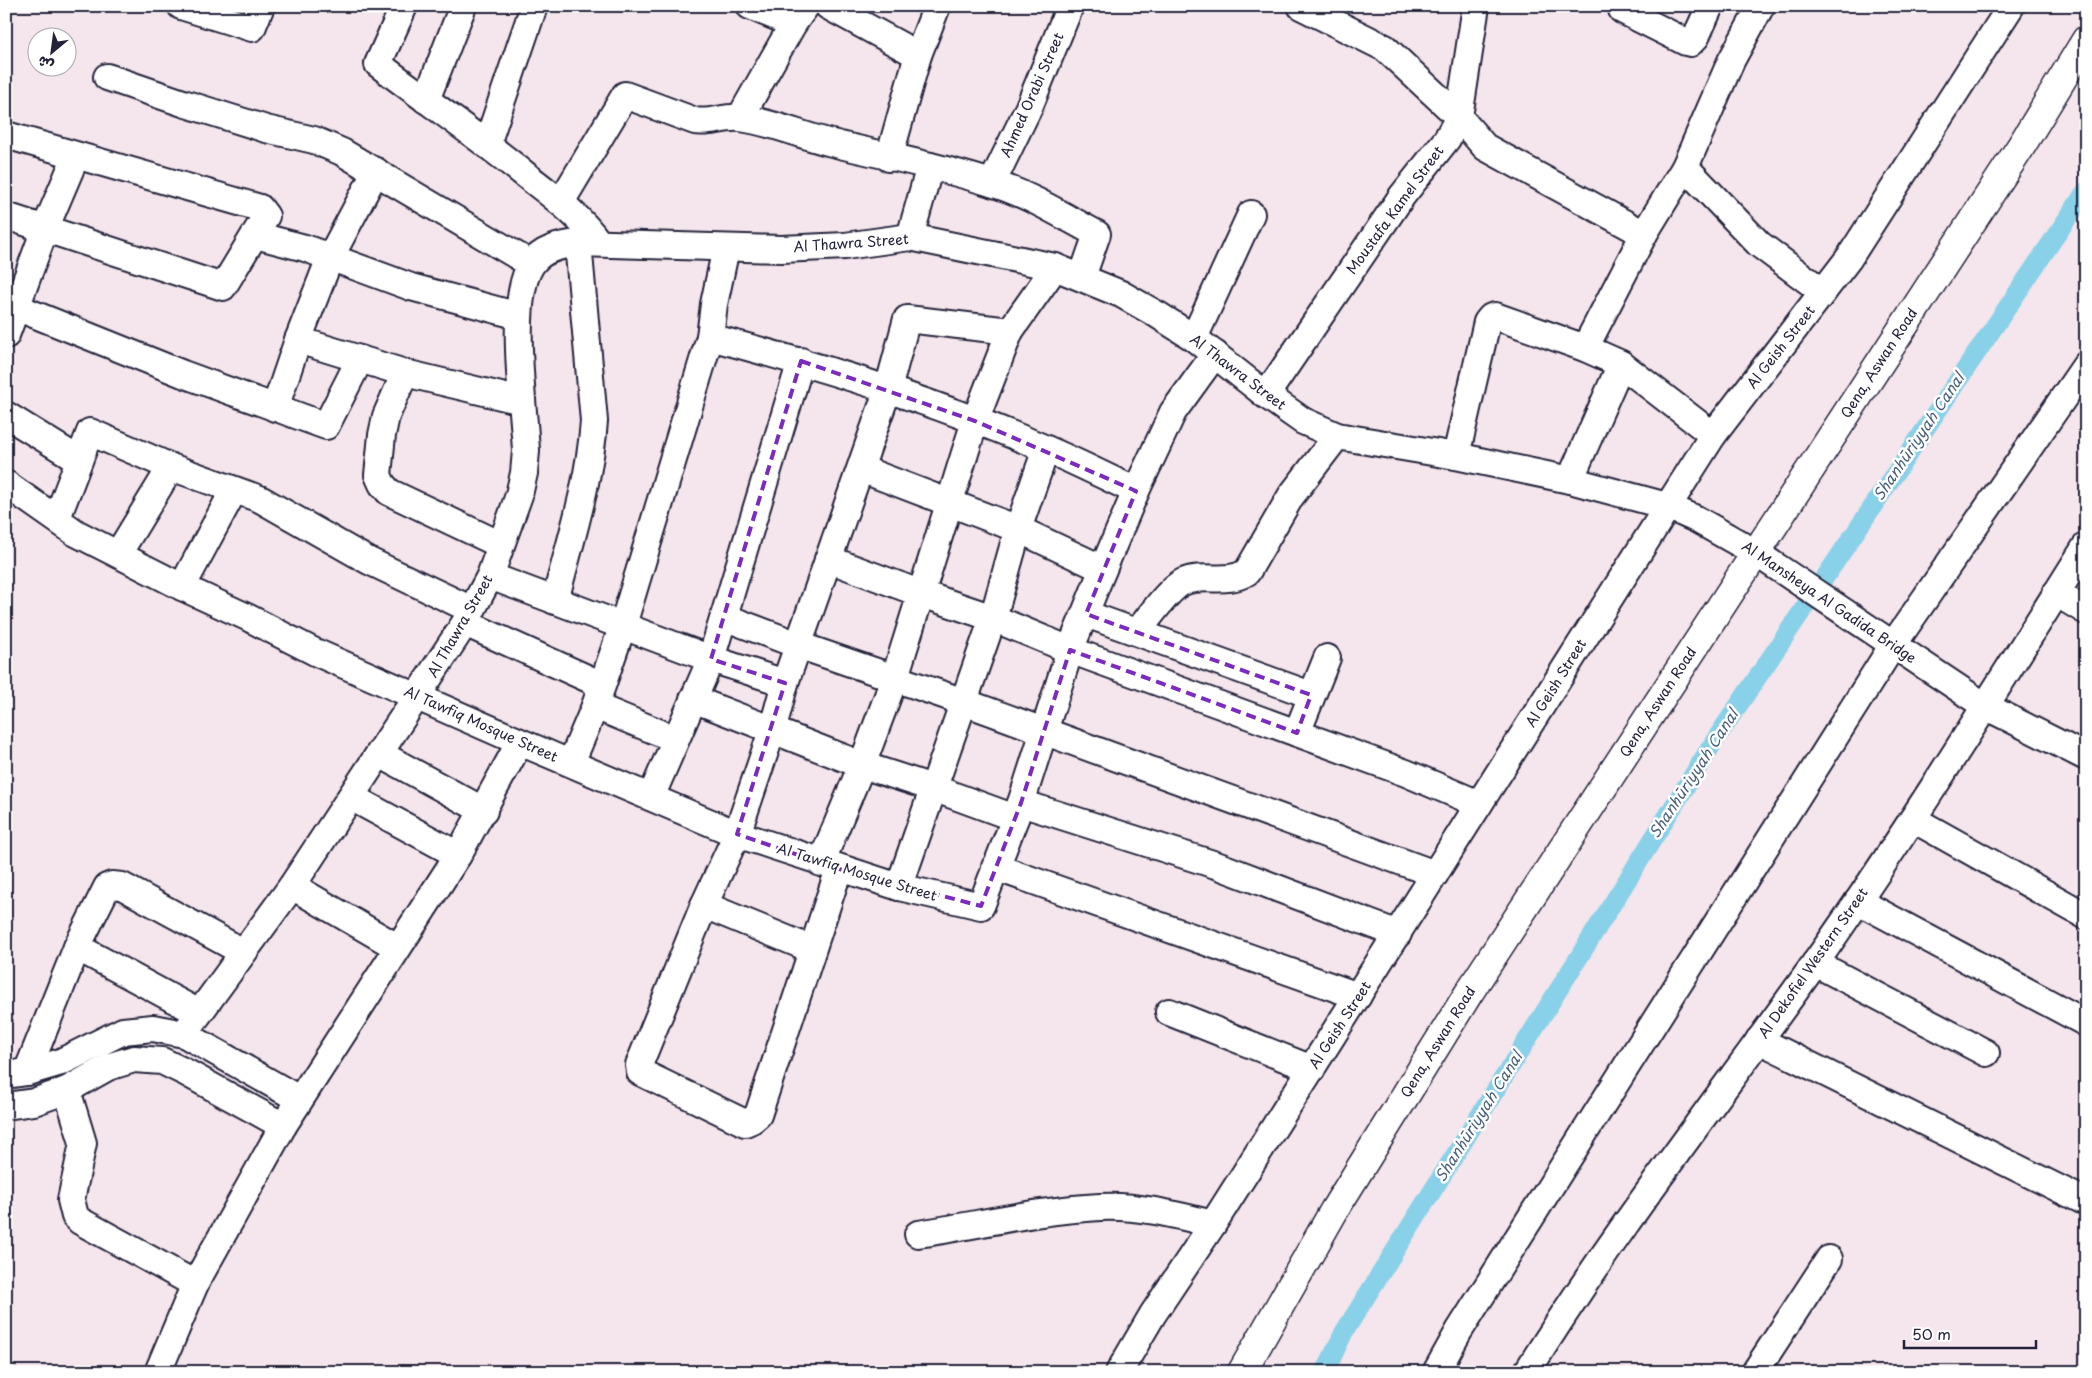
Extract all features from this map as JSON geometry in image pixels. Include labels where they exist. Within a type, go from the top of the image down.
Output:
[{"type":"highway","name":"Qena, Aswan Road","points":[[1242,1372],[1334,1209],[1470,991],[2015,156],[2086,40]]},
{"type":"street","points":[[180,6],[252,28],[261,6]]},
{"type":"street","points":[[404,6],[378,64],[487,144],[561,202],[588,227],[594,421],[588,462],[555,601]]},
{"type":"street","points":[[426,100],[463,6]]},
{"type":"street","points":[[487,144],[534,6]]},
{"type":"street","points":[[740,118],[799,15],[750,6]]},
{"type":"street","points":[[828,6],[918,55]]},
{"type":"street","points":[[889,158],[918,55],[937,6]]},
{"type":"street","name":"Ahmed Orabi Street","points":[[992,183],[1029,106],[1070,6]]},
{"type":"street","points":[[1301,6],[1385,48],[1458,117],[1485,147],[1644,234]]},
{"type":"street","name":"Moustafa Kamel Street","points":[[1266,395],[1402,196],[1447,139],[1458,117],[1476,6]]},
{"type":"street","points":[[1622,10],[1686,42],[1690,42],[1696,37],[1710,6]]},
{"type":"street","points":[[1585,348],[1644,234],[1685,167],[1731,61],[1761,6]]},
{"type":"street","name":"Al Geish Street","points":[[1119,1372],[1713,435],[1854,249],[2011,6]]},
{"type":"street","points":[[108,77],[266,129],[314,140],[342,152],[531,264]]},
{"type":"street","points":[[561,202],[625,96],[695,121],[740,118],[889,158],[930,166],[992,183],[1028,197],[1097,234],[1082,276]]},
{"type":"street","points":[[6,135],[260,208],[266,216],[223,287],[6,216]]},
{"type":"street","points":[[6,335],[12,305],[76,156]]},
{"type":"street","points":[[910,237],[930,166]]},
{"type":"street","points":[[1685,167],[1759,244],[1823,292]]},
{"type":"street","points":[[275,408],[298,340],[330,258],[376,171]]},
{"type":"street","points":[[1194,338],[1251,214]]},
{"type":"street","points":[[255,235],[304,248],[411,287],[519,316]]},
{"type":"street","name":"Al Thawra Street","points":[[184,1034],[292,886],[418,696],[468,617],[490,576],[519,495],[524,473],[526,451],[519,316],[522,286],[531,264],[544,252],[560,245],[589,243],[782,248],[845,246],[910,237],[1055,267],[1082,276],[1143,306],[1194,338],[1266,395],[1303,421],[1337,436],[1456,456],[1570,480],[1667,506]]},
{"type":"street","points":[[571,763],[598,696],[623,625],[710,337],[714,304],[726,248]]},
{"type":"street","points":[[1010,331],[907,319],[888,390],[785,682],[772,731],[737,834],[704,906],[638,1069],[641,1073],[745,1123],[752,1120],[758,1114],[811,949],[830,866],[862,766],[895,677],[975,421],[1010,331],[1055,267]]},
{"type":"street","points":[[12,305],[182,374],[326,426],[360,359]]},
{"type":"street","points":[[1456,456],[1487,322],[1490,317],[1496,316],[1585,348],[1621,364],[1713,435]]},
{"type":"street","points":[[710,337],[801,361],[975,421],[1046,449],[1136,491]]},
{"type":"street","points":[[298,340],[405,373],[522,401]]},
{"type":"street","points":[[1215,354],[1173,412],[1136,491],[1070,650],[1018,811],[995,867],[1358,996]]},
{"type":"street","points":[[651,797],[710,658],[801,361]]},
{"type":"street","points":[[1570,480],[1621,364]]},
{"type":"street","points":[[1436,1372],[1459,1332],[1893,645],[2086,365]]},
{"type":"street","points":[[405,373],[386,416],[382,435],[378,475],[382,484],[389,492],[501,545]]},
{"type":"street","points":[[6,415],[80,460]]},
{"type":"street","points":[[57,518],[90,432],[171,467],[272,504],[468,617],[598,696],[675,739]]},
{"type":"street","points":[[1138,631],[1178,585],[1189,580],[1236,579],[1247,572],[1291,496],[1337,436]]},
{"type":"street","points":[[899,887],[993,618],[1018,529],[1046,449]]},
{"type":"street","points":[[118,554],[171,467]]},
{"type":"street","points":[[861,470],[1018,529],[1103,569]]},
{"type":"street","name":"Al Tawfiq Mosque Street","points":[[6,484],[76,533],[182,587],[247,616],[315,652],[737,834],[899,887],[981,906],[995,867]]},
{"type":"street","points":[[182,587],[234,490]]},
{"type":"street","name":"Al Mansheya Al Gadida Bridge","points":[[1667,506],[1727,535],[1756,553],[1979,701],[2086,757]]},
{"type":"street","name":"Al Dekofiel Western Street","points":[[1527,1372],[1589,1277],[1858,901],[1913,818],[1979,701],[2056,593],[2086,546]]},
{"type":"street","points":[[828,559],[993,618],[1070,650],[1406,774],[1479,804]]},
{"type":"street","points":[[490,576],[710,658],[785,682]]},
{"type":"street","points":[[2056,593],[2086,611]]},
{"type":"street","points":[[1086,614],[1138,631],[1311,695]]},
{"type":"street","points":[[724,617],[798,645],[895,677],[1435,874]]},
{"type":"street","points":[[1297,733],[1327,658]]},
{"type":"street","points":[[694,699],[862,766],[933,788],[1219,866],[1398,934]]},
{"type":"street","points":[[158,1372],[196,1284],[283,1126],[458,855],[520,742]]},
{"type":"street","points":[[380,754],[484,810]]},
{"type":"street","points":[[351,797],[458,855]]},
{"type":"street","points":[[1913,818],[2086,916]]},
{"type":"street","points":[[16,1074],[107,888],[117,885],[244,952]]},
{"type":"street","points":[[292,886],[397,948]]},
{"type":"street","points":[[1858,901],[2086,1023]]},
{"type":"street","points":[[704,906],[811,949]]},
{"type":"street","points":[[78,947],[200,1012]]},
{"type":"street","points":[[1815,963],[1986,1053]]},
{"type":"street","points":[[1169,1012],[1312,1069]]},
{"type":"street","points":[[16,1074],[61,1062],[123,1031],[154,1028],[184,1034],[299,1099]]},
{"type":"street","points":[[1759,1040],[2086,1202]]},
{"type":"street","points":[[6,1106],[34,1102],[67,1090],[108,1067],[134,1059],[162,1061],[283,1126]]},
{"type":"street","points":[[67,1090],[83,1142],[71,1200],[75,1216],[80,1221],[196,1284]]},
{"type":"street","points":[[918,1234],[1032,1215],[1101,1207],[1164,1212],[1213,1224]]},
{"type":"street","points":[[1754,1372],[1829,1259]]},
{"type":"highlighted area","points":[[801,361],[975,421],[1136,491],[1086,614],[1311,695],[1297,733],[1070,650],[1021,803],[981,906],[839,869],[737,834],[785,683],[711,659]]},
{"type":"waterway","name":"Shanhūriyyah Canal","points":[[1325,1372],[1344,1332],[1715,740],[2086,191]]}]
